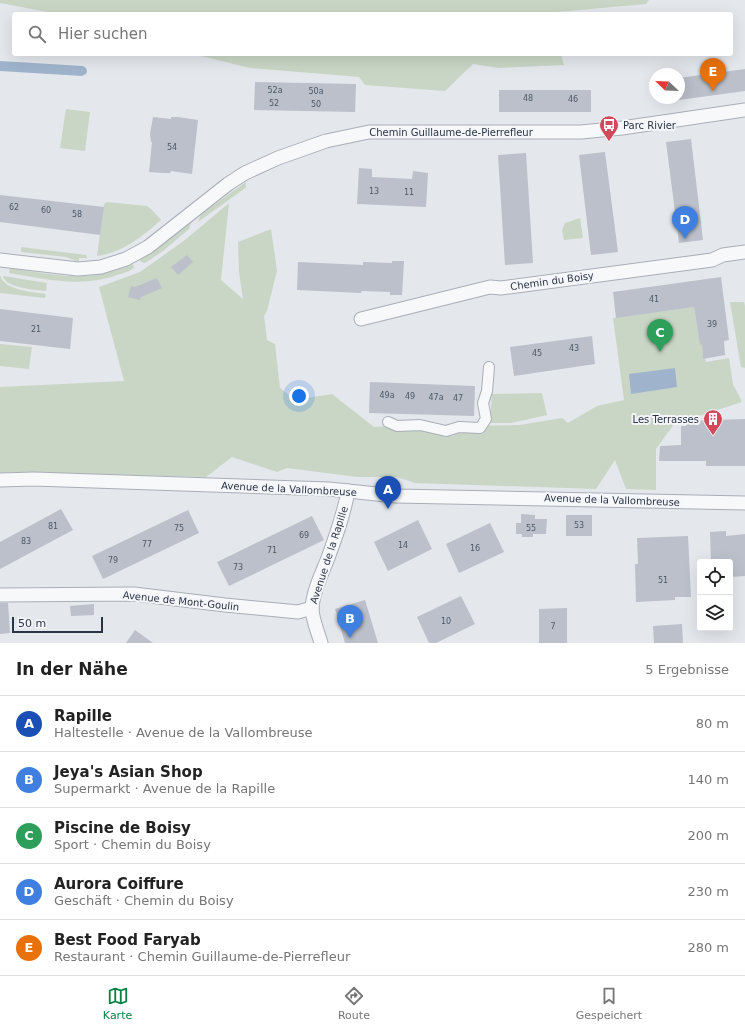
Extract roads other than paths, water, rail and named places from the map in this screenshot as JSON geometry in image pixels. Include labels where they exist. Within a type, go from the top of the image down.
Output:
[{"type":"street","name":"Chemin Guillaume-de-Pierrefleur","points":[[0,260],[78,269],[101,267],[120,261],[148,247],[228,184],[245,173],[278,158],[320,143],[370,132],[581,132],[622,128],[745,110]]},
{"type":"street","name":"Chemin du Boisy","points":[[361,319],[490,287],[501,288],[712,260],[723,255],[745,252]]},
{"type":"street","points":[[388,422],[397,426],[420,425],[446,431],[459,427],[480,428],[486,419],[483,403],[487,391],[489,367]]},
{"type":"street","name":"Avenue de la Vallombreuse","points":[[0,480],[34,479],[329,489],[396,496],[745,503]]},
{"type":"street","name":"Avenue de la Rapille","points":[[321,643],[314,622],[312,608],[319,582],[338,533],[345,509],[348,491]]},
{"type":"street","name":"Avenue de Mont-Goulin","points":[[0,595],[134,594],[298,612],[312,608]]},
{"type":"water","points":[[0,61],[83,66],[87,71],[86,74],[82,76],[0,71]]},
{"type":"water","points":[[675,368],[677,387],[631,394],[629,374]]},
{"type":"place","name":"Best Food Faryab","points":[[713,91]]},
{"type":"place","name":"Parc Rivier","points":[[609,142]]},
{"type":"place","name":"Aurora Coiffure","points":[[685,239]]},
{"type":"place","name":"Piscine de Boisy","points":[[660,352]]},
{"type":"place","name":"Les Terrasses","points":[[713,436]]},
{"type":"place","name":"Rapille","points":[[388,509]]},
{"type":"place","name":"Jeya's Asian Shop","points":[[350,638]]}]
